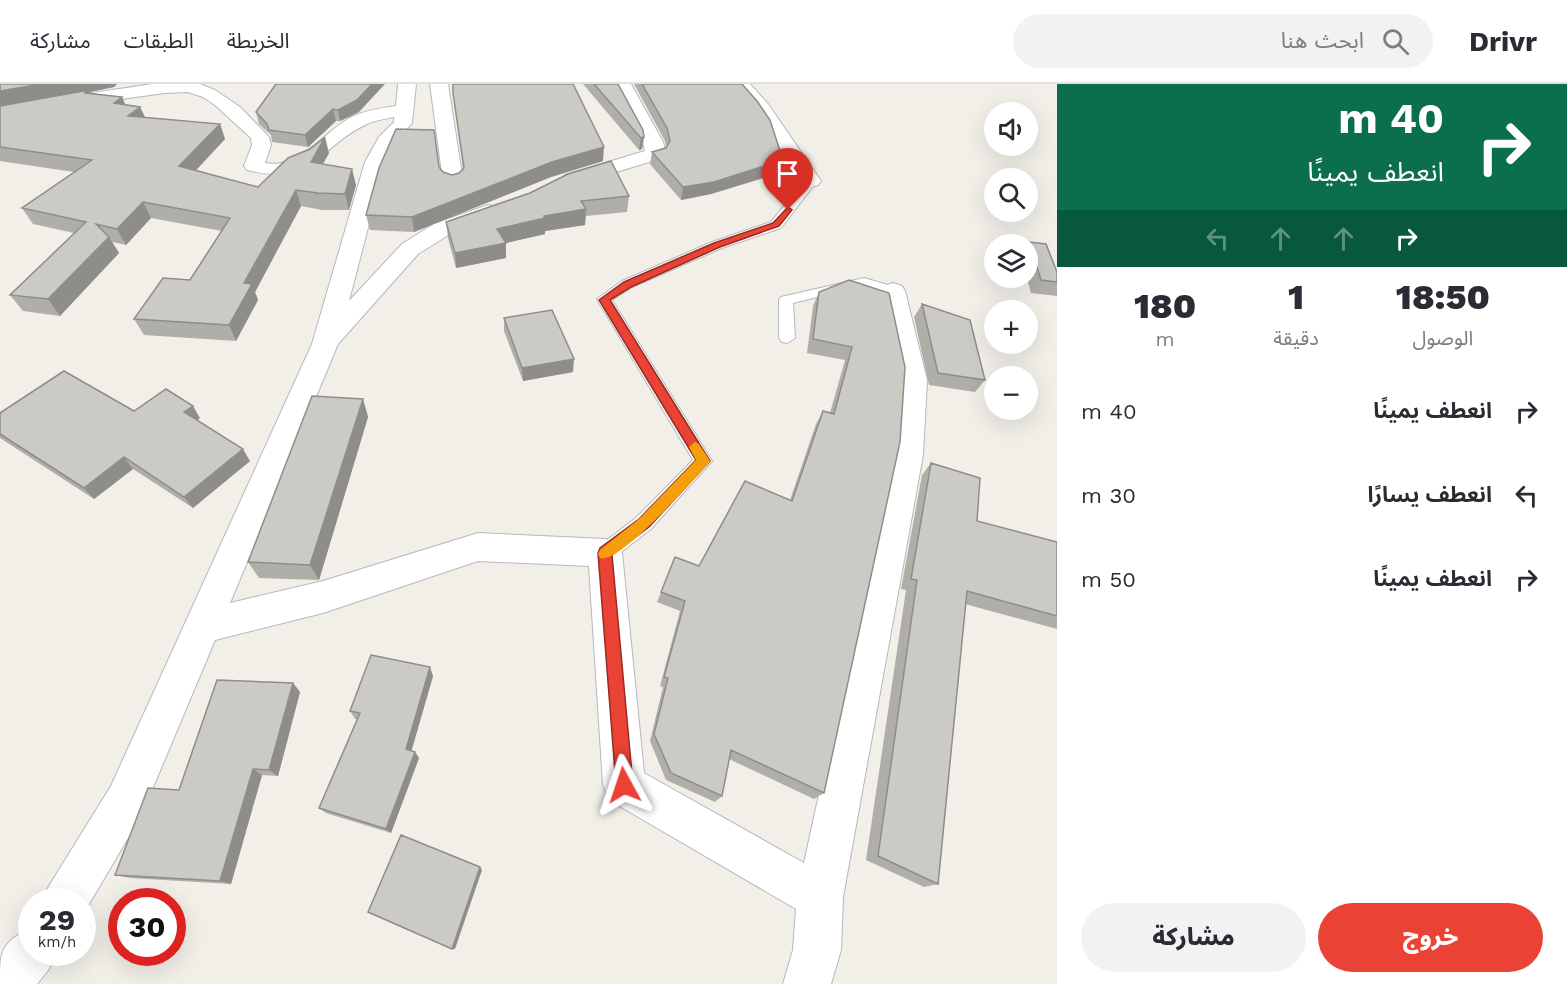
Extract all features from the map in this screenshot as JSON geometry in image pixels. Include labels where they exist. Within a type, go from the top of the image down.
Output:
[{"type":"street","points":[[439,84],[453,181]]},
{"type":"street","points":[[550,188],[656,154],[653,142],[622,84]]},
{"type":"street","points":[[741,84],[762,108],[811,181]]},
{"type":"street","points":[[0,117],[31,108],[92,96],[174,86],[194,88],[231,98],[261,137],[263,146],[255,166],[266,171],[283,171],[306,161],[360,120],[406,97]]},
{"type":"street","points":[[73,888],[126,801],[325,344],[375,162],[386,141],[403,123],[406,97]]},
{"type":"street","points":[[325,344],[410,249],[442,229],[505,206]]},
{"type":"street","points":[[807,984],[817,950],[820,897],[908,455],[913,380],[893,291]]},
{"type":"street","points":[[203,626],[323,597],[478,547],[605,553],[624,785],[820,897]]},
{"type":"street","points":[[6,984],[21,966]]},
{"type":"lane","points":[[605,553],[644,523],[703,461],[604,300],[627,284],[717,245],[776,225],[811,181]]},
{"type":"lane","points":[[787,338],[786,300],[864,282],[893,291]]},
{"type":"building","points":[[0,84],[41,84],[0,91]]},
{"type":"building","points":[[276,84],[372,84],[357,100],[338,110],[333,109],[305,135],[269,130],[267,124],[256,112]]},
{"type":"building","points":[[453,84],[573,84],[604,147],[552,162],[412,217],[366,215],[379,168],[396,129],[434,130],[439,167],[443,172],[452,175],[464,168]]},
{"type":"building","points":[[594,84],[618,84],[643,130],[644,137],[641,138]]},
{"type":"building","points":[[642,84],[742,84],[770,120],[783,160],[714,182],[683,187],[652,152],[666,148],[670,141],[667,128]]},
{"type":"building","points":[[89,90],[85,93],[122,97],[114,103],[140,107],[128,116],[220,124],[179,166],[258,187],[288,158],[310,149],[325,137],[311,162],[352,169],[345,194],[296,190],[244,283],[252,284],[229,325],[134,319],[163,278],[190,280],[230,218],[143,202],[117,229],[96,224],[109,237],[48,299],[10,295],[86,222],[22,208],[92,160],[0,147],[0,106]]},
{"type":"building","points":[[611,161],[629,196],[581,201],[586,209],[544,216],[545,218],[497,229],[506,243],[455,253],[446,222],[530,193],[568,174]]},
{"type":"building","points":[[1038,243],[1046,244],[1057,272],[1057,282],[1041,280],[1038,270]]},
{"type":"building","points":[[849,280],[889,293],[905,367],[900,442],[824,793],[731,750],[722,796],[671,773],[654,734],[668,678],[664,677],[685,601],[661,592],[675,557],[699,566],[745,481],[792,501],[823,411],[834,414],[852,347],[813,339],[819,292]]},
{"type":"building","points":[[922,304],[970,320],[984,380],[938,373]]},
{"type":"building","points":[[552,310],[574,359],[522,368],[504,318]]},
{"type":"building","points":[[64,371],[134,411],[166,389],[193,406],[184,412],[243,449],[184,497],[124,457],[84,488],[0,434],[0,413]]},
{"type":"building","points":[[312,396],[363,399],[310,565],[248,562]]},
{"type":"building","points":[[931,463],[980,478],[977,521],[1057,542],[1057,616],[967,591],[938,884],[878,856],[917,580],[911,579]]},
{"type":"building","points":[[371,655],[430,667],[406,749],[415,752],[386,829],[319,808],[360,713],[350,711]]},
{"type":"building","points":[[217,680],[293,683],[269,770],[253,769],[220,881],[115,875],[148,788],[179,790]]},
{"type":"building","points":[[401,835],[480,867],[452,949],[368,912]]},
{"type":"slow traffic","points":[[605,554],[644,523],[703,461],[695,447]]},
{"type":"route","points":[[624,785],[605,553],[644,523],[703,461],[604,300],[627,284],[717,245],[776,225],[788,210]]}]
